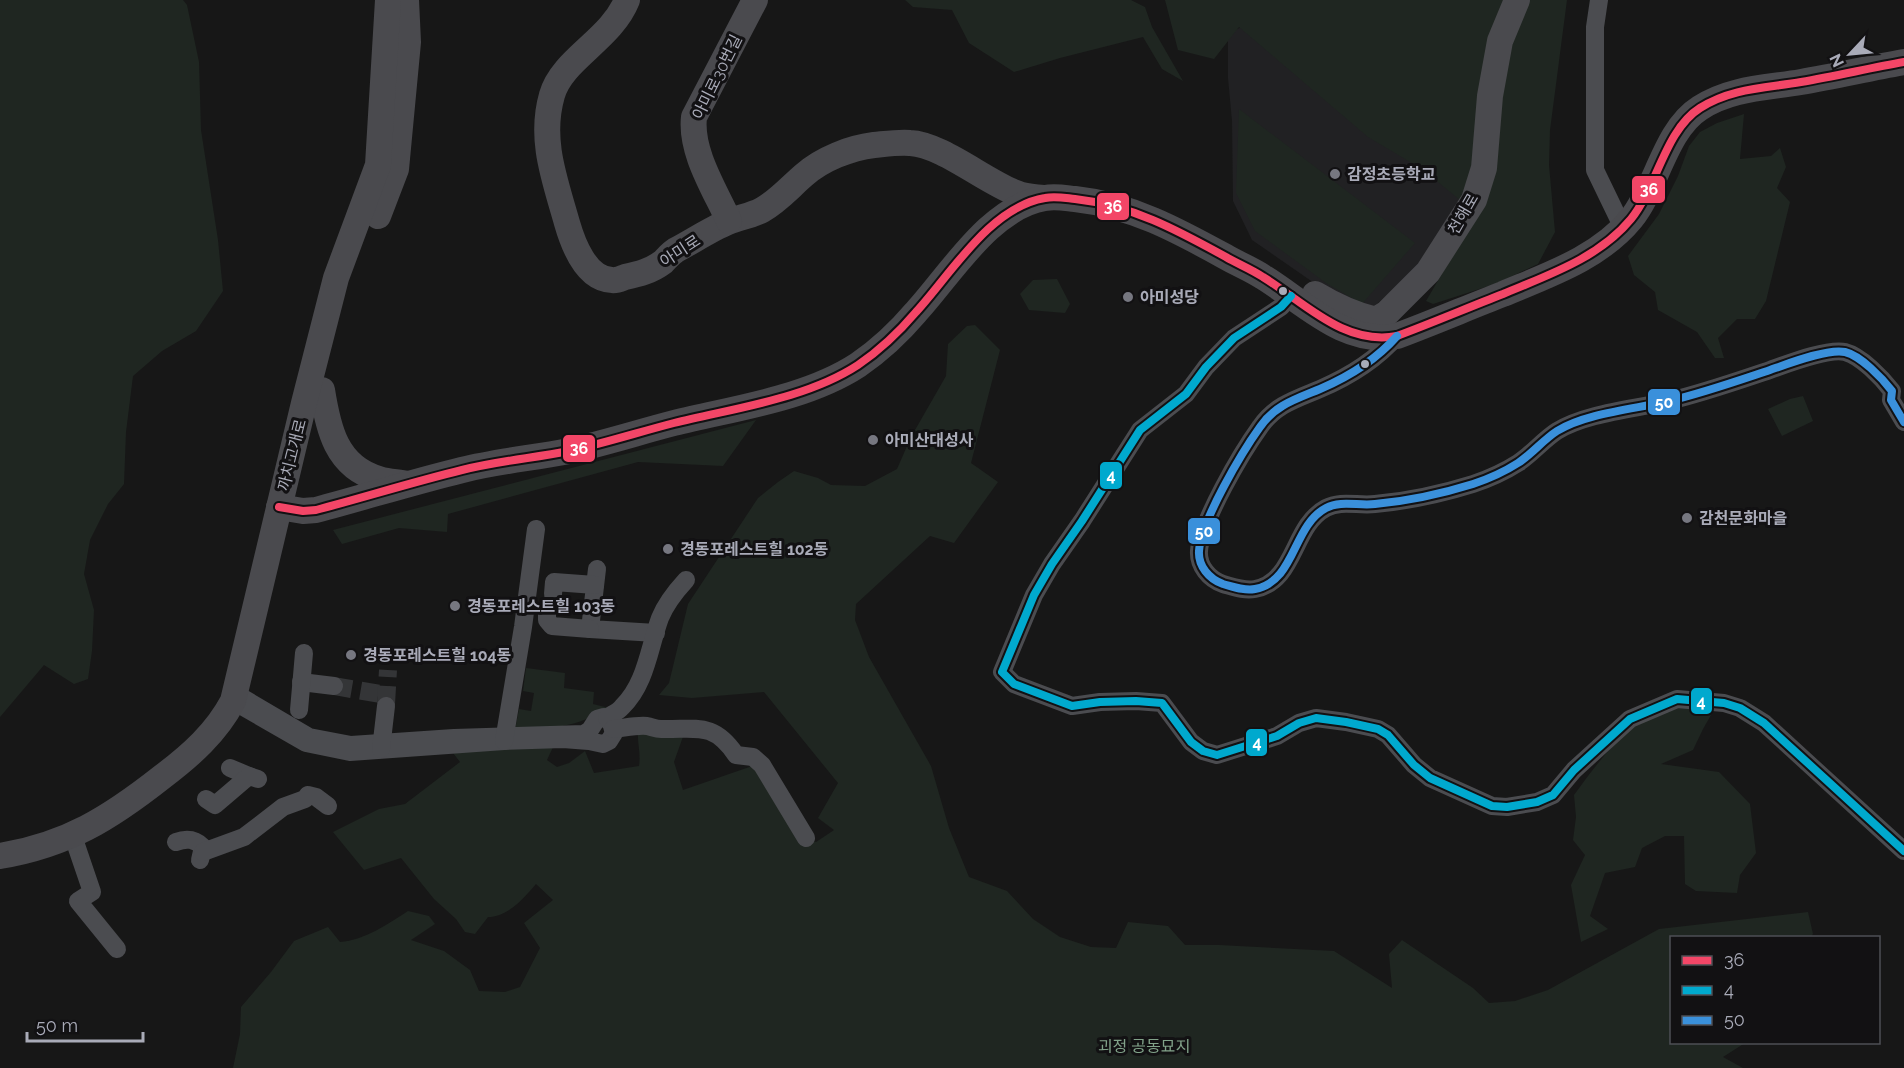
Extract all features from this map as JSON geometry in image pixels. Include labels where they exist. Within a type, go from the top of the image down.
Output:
[{"type":"street","name":"까치고개로","points":[[0,856],[50,844],[84,831],[126,806],[194,752],[239,700],[297,509],[336,278],[378,165],[388,0]]},
{"type":"street","points":[[297,509],[314,418],[352,283],[396,169],[408,42],[406,0]]},
{"type":"street","points":[[408,42],[415,28],[418,0]]},
{"type":"street","name":"아미로","points":[[627,0],[622,13],[610,29],[572,64],[552,92],[548,112],[546,145],[571,236],[593,273],[612,280],[646,272],[674,252],[729,221],[745,218],[763,210],[779,199],[806,172],[852,149],[874,145],[910,142],[919,144],[934,149],[1018,194],[1043,198]]},
{"type":"street","name":"아미로30번길","points":[[729,221],[696,151],[694,117],[755,0]]},
{"type":"street","name":"천해로","points":[[1294,298],[1314,293],[1358,316],[1376,320],[1387,313],[1428,272],[1474,200],[1484,168],[1490,96],[1500,41],[1517,0]]},
{"type":"street","points":[[1599,0],[1595,27],[1595,170],[1623,228]]},
{"type":"street","points":[[297,509],[410,484],[465,469],[570,450],[818,386],[847,372],[890,340],[993,225],[1012,210],[1043,198],[1061,197],[1098,201],[1163,224],[1263,276],[1352,334],[1382,339],[1397,336],[1550,274],[1614,238],[1643,203],[1674,138],[1686,120],[1699,108],[1732,93],[1904,62]]},
{"type":"street","points":[[986,178],[996,198],[997,210],[993,225]]},
{"type":"street","points":[[1294,298],[1234,338],[1206,367],[1186,394],[1140,430],[1034,595],[1002,672],[1014,684],[1072,706],[1136,700],[1162,703],[1191,742],[1203,751],[1217,755],[1276,736],[1299,723],[1316,718],[1378,729],[1388,735],[1414,765],[1430,778],[1492,806],[1507,807],[1538,802],[1553,795],[1574,770],[1630,719],[1677,699],[1724,704],[1740,708],[1764,723],[1904,851]]},
{"type":"street","points":[[1397,336],[1383,352],[1354,371],[1283,404],[1272,412],[1259,428],[1226,483],[1202,537],[1199,552],[1201,566],[1217,582],[1243,590],[1269,585],[1287,566],[1310,522],[1322,511],[1340,503],[1374,505],[1414,499],[1484,481],[1518,463],[1556,431],[1583,419],[1672,400],[1813,356],[1846,352],[1862,362],[1898,390],[1891,400],[1904,422]]},
{"type":"street","points":[[322,390],[326,420],[340,450],[351,463],[362,472],[379,479],[410,484]]},
{"type":"street","points":[[297,509],[305,515],[294,526],[285,541],[239,700],[306,743],[350,752],[385,746],[507,738],[563,739],[606,744],[612,738],[610,724],[633,693],[646,666],[660,617],[671,597],[686,580]]},
{"type":"street","points":[[507,738],[532,621],[539,530]]},
{"type":"street","points":[[553,594],[554,582],[596,577],[590,629]]},
{"type":"street","points":[[532,621],[547,620],[552,626],[656,633]]},
{"type":"street","points":[[299,710],[304,653]]},
{"type":"street","points":[[301,682],[334,686]]},
{"type":"street","points":[[385,746],[389,706]]},
{"type":"street","points":[[610,724],[658,729],[700,727],[711,731],[730,746],[736,755],[753,757],[762,765],[806,838]]},
{"type":"street","points":[[206,800],[215,805],[253,778],[230,768]]},
{"type":"street","points":[[176,842],[185,839],[197,842],[203,847],[202,856],[244,837],[283,807],[305,799],[308,795],[316,797],[328,806]]},
{"type":"street","points":[[67,837],[76,845],[92,892],[78,901],[117,949]]},
{"type":"shaded area","name":"감정초등학교","points":[[1244,26],[1414,149],[1460,200],[1418,268],[1371,309],[1330,294],[1252,240],[1233,201],[1228,33]]},
{"type":"green space","points":[[0,0],[183,0],[187,5],[199,62],[201,130],[218,240],[223,291],[196,331],[162,351],[133,376],[126,432],[124,484],[108,504],[90,540],[84,574],[94,610],[88,679],[74,684],[44,665],[0,717]]},
{"type":"green space","points":[[905,0],[1131,0],[1145,7],[1152,27],[1183,81],[1162,69],[1143,37],[1014,72],[969,43],[952,10],[913,7]]},
{"type":"green space","points":[[1165,0],[1567,0],[1550,130],[1549,165],[1555,232],[1538,264],[1495,284],[1433,304],[1426,301],[1477,214],[1422,169],[1368,137],[1239,27],[1214,59],[1178,50]]},
{"type":"green space","points":[[1239,109],[1415,243],[1362,304],[1326,283],[1255,231],[1236,193]]},
{"type":"green space","points":[[1744,114],[1740,159],[1771,156],[1780,148],[1786,167],[1777,188],[1790,202],[1766,301],[1755,319],[1737,319],[1718,338],[1724,358],[1715,358],[1697,332],[1658,310],[1655,292],[1634,275],[1628,256],[1659,214],[1678,176],[1689,146],[1700,132],[1717,123]]},
{"type":"green space","points":[[1057,279],[1070,304],[1065,313],[1029,310],[1020,294],[1033,280]]},
{"type":"green space","name":"괴정 공동묘지","points":[[975,325],[1000,350],[971,463],[998,482],[954,543],[930,536],[856,604],[855,620],[869,657],[931,766],[949,828],[969,877],[1007,891],[1033,919],[1060,937],[1091,947],[1116,948],[1128,922],[1168,926],[1185,945],[1334,951],[1392,988],[1389,954],[1402,940],[1473,988],[1489,1003],[1515,1001],[1548,990],[1659,929],[1808,912],[1812,936],[1670,936],[1670,1044],[1743,1044],[1723,1057],[1743,1068],[233,1068],[240,1034],[241,1007],[294,941],[328,927],[340,942],[367,935],[408,911],[429,916],[435,924],[411,940],[444,951],[470,970],[479,991],[505,992],[520,987],[540,948],[524,923],[553,900],[536,884],[521,901],[509,910],[488,917],[475,934],[465,932],[456,919],[434,899],[401,858],[364,870],[333,832],[379,809],[405,804],[460,762],[450,749],[554,745],[547,760],[557,767],[569,763],[585,751],[594,773],[639,766],[638,730],[685,731],[674,762],[683,790],[758,764],[800,835],[816,842],[834,830],[818,818],[838,783],[764,692],[692,698],[659,695],[669,683],[688,604],[758,498],[794,471],[818,478],[831,485],[865,486],[897,469],[911,437],[946,376],[948,344],[967,326]]},
{"type":"green space","points":[[1803,396],[1813,421],[1782,436],[1768,409]]},
{"type":"green space","points":[[756,420],[723,466],[638,462],[448,514],[447,532],[399,528],[342,544],[333,530]]},
{"type":"green space","points":[[526,668],[565,673],[564,688],[594,692],[593,704],[609,708],[585,720],[564,726],[515,730],[519,709],[531,711],[534,693],[523,691]]},
{"type":"green space","points":[[1699,704],[1715,708],[1693,750],[1661,764],[1719,772],[1750,804],[1756,853],[1740,875],[1737,893],[1696,891],[1685,884],[1684,836],[1665,836],[1642,848],[1635,867],[1605,873],[1590,916],[1608,929],[1581,942],[1571,885],[1585,855],[1573,840],[1576,817],[1574,795],[1604,756],[1641,722],[1671,708]]},
{"type":"tunnel","points":[[386,704],[388,670]]},
{"type":"tunnel","points":[[334,686],[393,696]]},
{"type":"transit line","name":"36","points":[[279,507],[303,511],[316,510],[425,479],[489,464],[582,448],[674,423],[769,401],[816,386],[858,365],[889,340],[989,228],[1025,204],[1045,198],[1060,197],[1096,202],[1153,220],[1254,271],[1309,309],[1342,328],[1359,335],[1397,336],[1555,272],[1604,244],[1618,233],[1640,206],[1678,130],[1688,118],[1712,101],[1749,90],[1904,62]]},
{"type":"transit line","name":"4","points":[[1291,296],[1281,307],[1234,338],[1206,367],[1186,394],[1140,430],[1034,595],[1002,672],[1014,684],[1072,706],[1100,702],[1162,703],[1191,742],[1203,751],[1217,755],[1277,736],[1299,723],[1316,718],[1378,729],[1388,735],[1414,765],[1430,778],[1492,806],[1507,807],[1537,802],[1553,795],[1574,770],[1630,719],[1677,699],[1724,703],[1740,708],[1764,723],[1904,851]]},
{"type":"transit line","name":"50","points":[[1397,336],[1361,367],[1279,408],[1266,419],[1243,453],[1214,505],[1201,538],[1200,562],[1213,579],[1223,584],[1247,589],[1255,589],[1268,584],[1279,576],[1287,565],[1306,527],[1326,508],[1344,504],[1400,501],[1473,484],[1513,466],[1557,431],[1582,420],[1669,401],[1733,383],[1818,354],[1845,352],[1864,363],[1892,391],[1891,400],[1904,422]]},
{"type":"place","name":"감정초등학교","points":[[1335,174]]},
{"type":"place","name":"아미성당","points":[[1128,297]]},
{"type":"place","name":"아미산대성사","points":[[873,440]]},
{"type":"place","name":"감천문화마을","points":[[1687,518]]},
{"type":"place","name":"경동포레스트힐 102동","points":[[668,549]]},
{"type":"place","name":"경동포레스트힐 103동","points":[[455,606]]},
{"type":"place","name":"경동포레스트힐 104동","points":[[351,655]]}]
